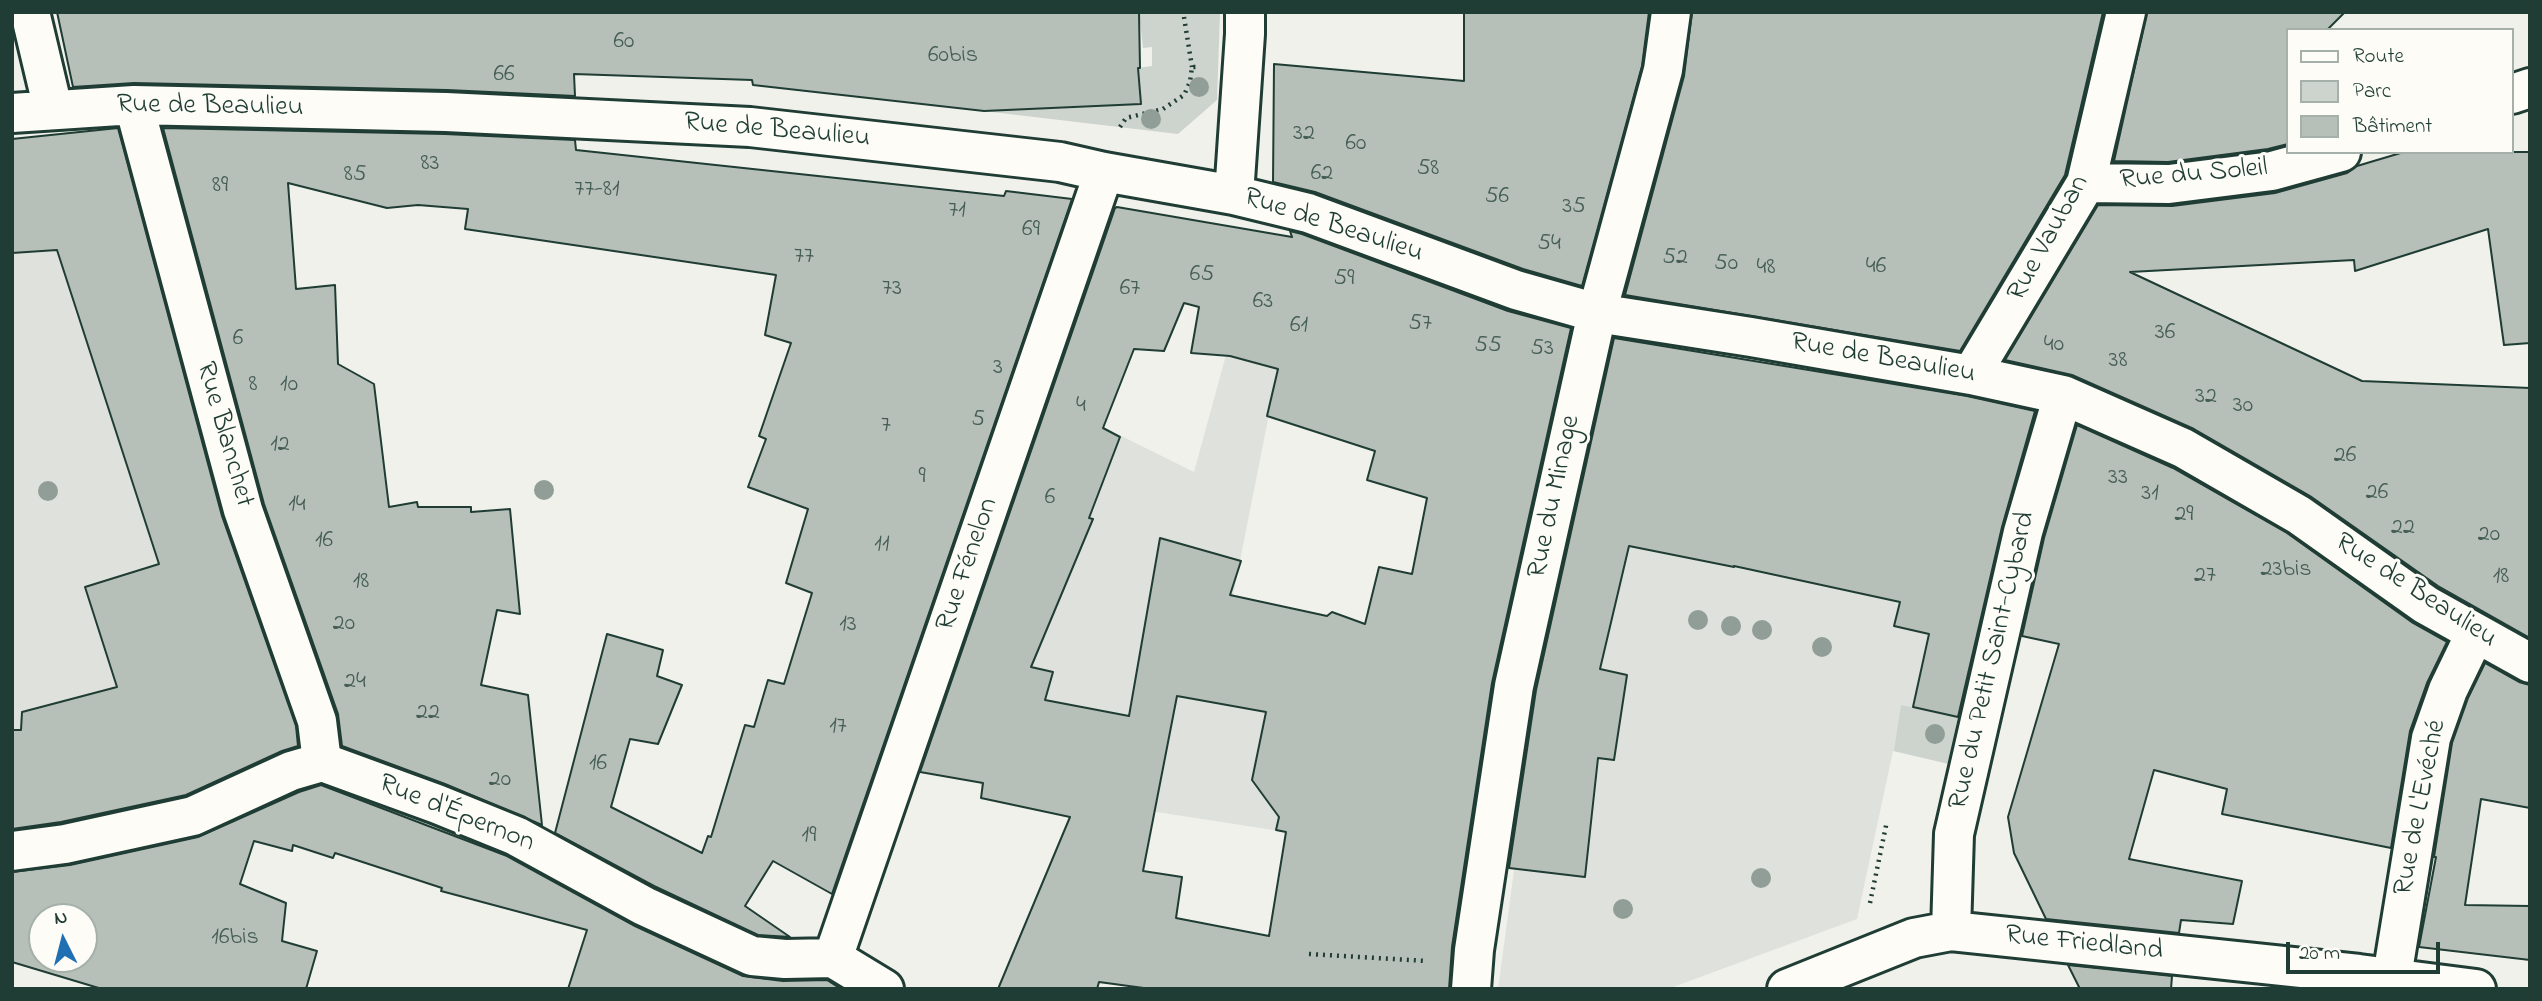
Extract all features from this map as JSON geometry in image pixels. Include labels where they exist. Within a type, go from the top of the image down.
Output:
[{"type":"street","points":[[30,12],[53,109]]},
{"type":"street","points":[[1234,195],[1245,12]]},
{"type":"street","name":"Rue du Minage","points":[[1472,976],[1514,686],[1597,313],[1663,70],[1671,12]]},
{"type":"street","name":"Rue Vauban","points":[[1971,375],[2086,183],[2126,12]]},
{"type":"street","name":"Rue de Beaulieu","points":[[12,113],[134,105],[446,112],[750,127],[1060,162],[1104,173],[1234,195],[1308,213],[1516,290],[1597,313],[1971,375],[2063,396],[2183,448],[2299,515],[2426,605],[2530,663]]},
{"type":"street","name":"Rue Blanchet","points":[[134,105],[243,510],[317,721],[322,762]]},
{"type":"street","name":"Rue du Soleil","points":[[2086,183],[2169,184],[2272,171],[2334,154]]},
{"type":"street","name":"Rue Fénelon","points":[[833,958],[1104,173]]},
{"type":"street","name":"Rue du Petit Saint-Cybard","points":[[1951,931],[1954,834],[2022,532],[2063,396]]},
{"type":"street","name":"Rue de L'Evéché","points":[[2390,984],[2431,738],[2448,690],[2475,634]]},
{"type":"street","points":[[12,851],[65,844],[193,816],[291,771],[322,762]]},
{"type":"street","name":"Rue d'Épernon","points":[[322,762],[516,836],[644,906],[752,956],[785,959],[833,958]]},
{"type":"street","name":"Rue Friedland","points":[[1787,989],[1914,938],[1951,931],[2390,984],[2476,989]]},
{"type":"street","points":[[833,958],[884,989]]},
{"type":"path","points":[[1120,127],[1126,117],[1163,109],[1184,95],[1190,82],[1192,66],[1184,16]]},
{"type":"path","points":[[1192,66],[1205,66]]},
{"type":"path","points":[[1870,903],[1887,821]]},
{"type":"path","points":[[1309,954],[1472,976]]},
{"type":"shaded area","points":[[128,129],[168,283],[162,285],[301,727],[284,733],[294,758],[240,781],[137,815],[12,841],[12,139]]},
{"type":"shaded area","points":[[1621,334],[1700,347],[1695,378],[1937,424],[1944,386],[2018,405],[2027,425],[1949,764],[1893,751],[1857,919],[1668,989],[1498,989],[1540,678],[1569,535]]},
{"type":"shaded area","points":[[1226,355],[1278,369],[1233,596],[1327,616],[1332,612],[1370,625],[1368,611],[1379,567],[1412,574],[1495,669],[1470,848],[1286,832],[1124,807],[1121,828],[981,798],[982,788],[979,783],[914,771],[1043,397],[1194,472]]},
{"type":"green space","points":[[1139,12],[1220,12],[1217,100],[1178,134],[975,110],[974,98],[1095,106],[1141,103],[1138,68],[1152,66],[1152,47],[1143,48]]},
{"type":"green space","points":[[1901,705],[1958,717],[1949,764],[1894,751]]},
{"type":"building","points":[[57,12],[1139,12],[1138,68],[1141,104],[984,111],[753,85],[752,80],[574,74],[575,96],[447,90],[134,83],[73,87]]},
{"type":"building","points":[[1464,12],[1649,12],[1642,66],[1582,286],[1523,269],[1315,192],[1273,182],[1274,64],[1464,81]]},
{"type":"building","points":[[1692,12],[2103,12],[2065,175],[1960,351],[1625,295],[1684,76]]},
{"type":"building","points":[[2147,12],[2345,12],[2329,28],[2286,28],[2286,144],[2168,162],[2114,161]]},
{"type":"building","points":[[118,128],[222,516],[296,726],[298,746],[186,795],[61,822],[12,829],[12,730],[21,730],[22,712],[117,687],[85,587],[159,564],[57,250],[12,253],[12,139]]},
{"type":"building","points":[[163,128],[445,134],[575,140],[576,150],[1004,196],[1006,191],[1072,199],[832,894],[773,861],[745,906],[790,937],[758,935],[654,886],[555,833],[607,634],[663,650],[657,676],[682,685],[658,744],[630,739],[611,807],[702,853],[708,836],[711,837],[745,725],[754,727],[768,680],[784,684],[812,593],[786,583],[808,509],[748,487],[766,439],[759,436],[791,343],[765,335],[776,275],[465,229],[468,209],[418,205],[387,208],[288,183],[296,289],[335,285],[338,364],[374,384],[389,507],[417,502],[418,507],[471,507],[471,512],[510,509],[520,614],[497,610],[481,685],[528,695],[542,825],[445,784],[342,746],[338,714],[264,504]]},
{"type":"building","points":[[2530,152],[2530,343],[2504,345],[2488,229],[2355,271],[2354,260],[2130,272],[2362,381],[2530,388],[2530,638],[2438,586],[2310,496],[2194,429],[2072,375],[2005,360],[2098,205],[2172,206],[2275,193],[2347,173],[2357,166],[2397,154]]},
{"type":"building","points":[[1115,208],[1292,237],[1290,231],[1302,234],[1508,311],[1571,328],[1492,683],[1452,947],[1449,989],[1151,989],[1099,982],[1097,989],[998,989],[1070,817],[981,798],[983,783],[920,772]],"holes":[[[1184,303],[1199,307],[1191,353],[1230,356],[1278,369],[1267,416],[1375,451],[1367,480],[1427,498],[1412,574],[1379,567],[1365,624],[1332,612],[1327,616],[1230,595],[1241,561],[1160,538],[1129,716],[1045,700],[1053,672],[1031,667],[1093,519],[1089,518],[1120,437],[1103,428],[1134,349],[1164,351]],[[1177,696],[1266,712],[1252,780],[1279,817],[1276,830],[1286,832],[1269,936],[1176,918],[1182,877],[1143,871]]]},
{"type":"building","points":[[1614,338],[1967,396],[2035,411],[2002,527],[1958,717],[1913,707],[1929,634],[1894,626],[1900,602],[1629,546],[1600,669],[1627,675],[1614,760],[1598,758],[1585,877],[1509,868],[1536,690]]},
{"type":"building","points":[[2077,425],[2173,468],[2287,533],[2413,623],[2447,642],[2427,683],[2410,731],[2391,848],[2222,814],[2227,789],[2154,770],[2129,859],[2242,881],[2233,924],[2181,920],[2179,933],[2046,919],[2014,853],[2008,817],[2059,644],[2022,636],[2044,538]]},
{"type":"building","points":[[2485,663],[2519,682],[2530,685],[2530,808],[2481,799],[2465,905],[2530,906],[2530,960],[2419,947],[2436,857],[2452,743],[2468,698]]},
{"type":"building","points":[[321,785],[507,856],[635,926],[743,976],[783,981],[827,980],[841,989],[568,989],[587,930],[441,891],[442,888],[335,853],[333,858],[293,845],[292,851],[254,841],[240,884],[286,903],[282,941],[317,951],[306,989],[102,989],[49,973],[98,973],[98,903],[28,903],[28,967],[12,962],[12,872],[70,865],[198,837],[299,792]]},
{"type":"building","points":[[2068,965],[2172,976],[2171,989],[2080,989]]}]
